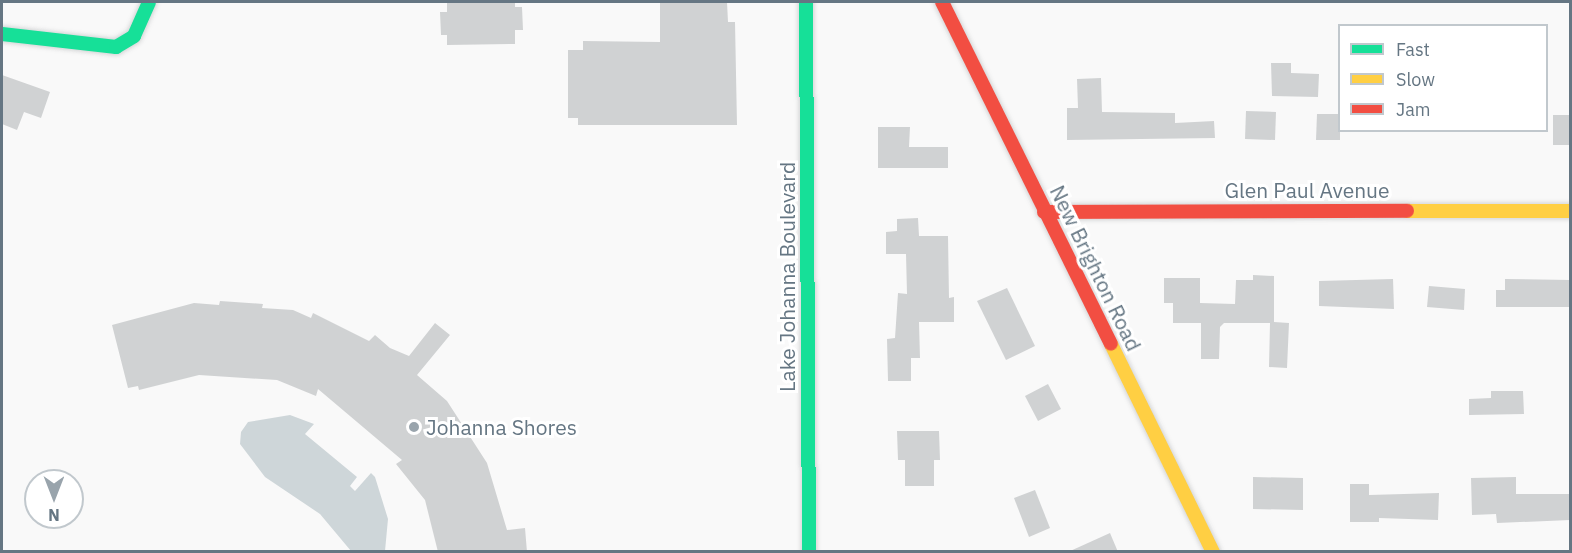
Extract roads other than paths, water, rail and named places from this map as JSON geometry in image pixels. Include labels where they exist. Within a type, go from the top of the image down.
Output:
[{"type":"street","points":[[2,34],[116,47],[134,36],[149,2]]},
{"type":"street","name":"Lake Johanna Boulevard","points":[[806,2],[809,552]]},
{"type":"street","name":"New Brighton Road","points":[[942,2],[1213,552]]},
{"type":"street","name":"Glen Paul Avenue","points":[[1044,212],[1570,211]]},
{"type":"place","name":"Johanna Shores","points":[[414,427]]}]
